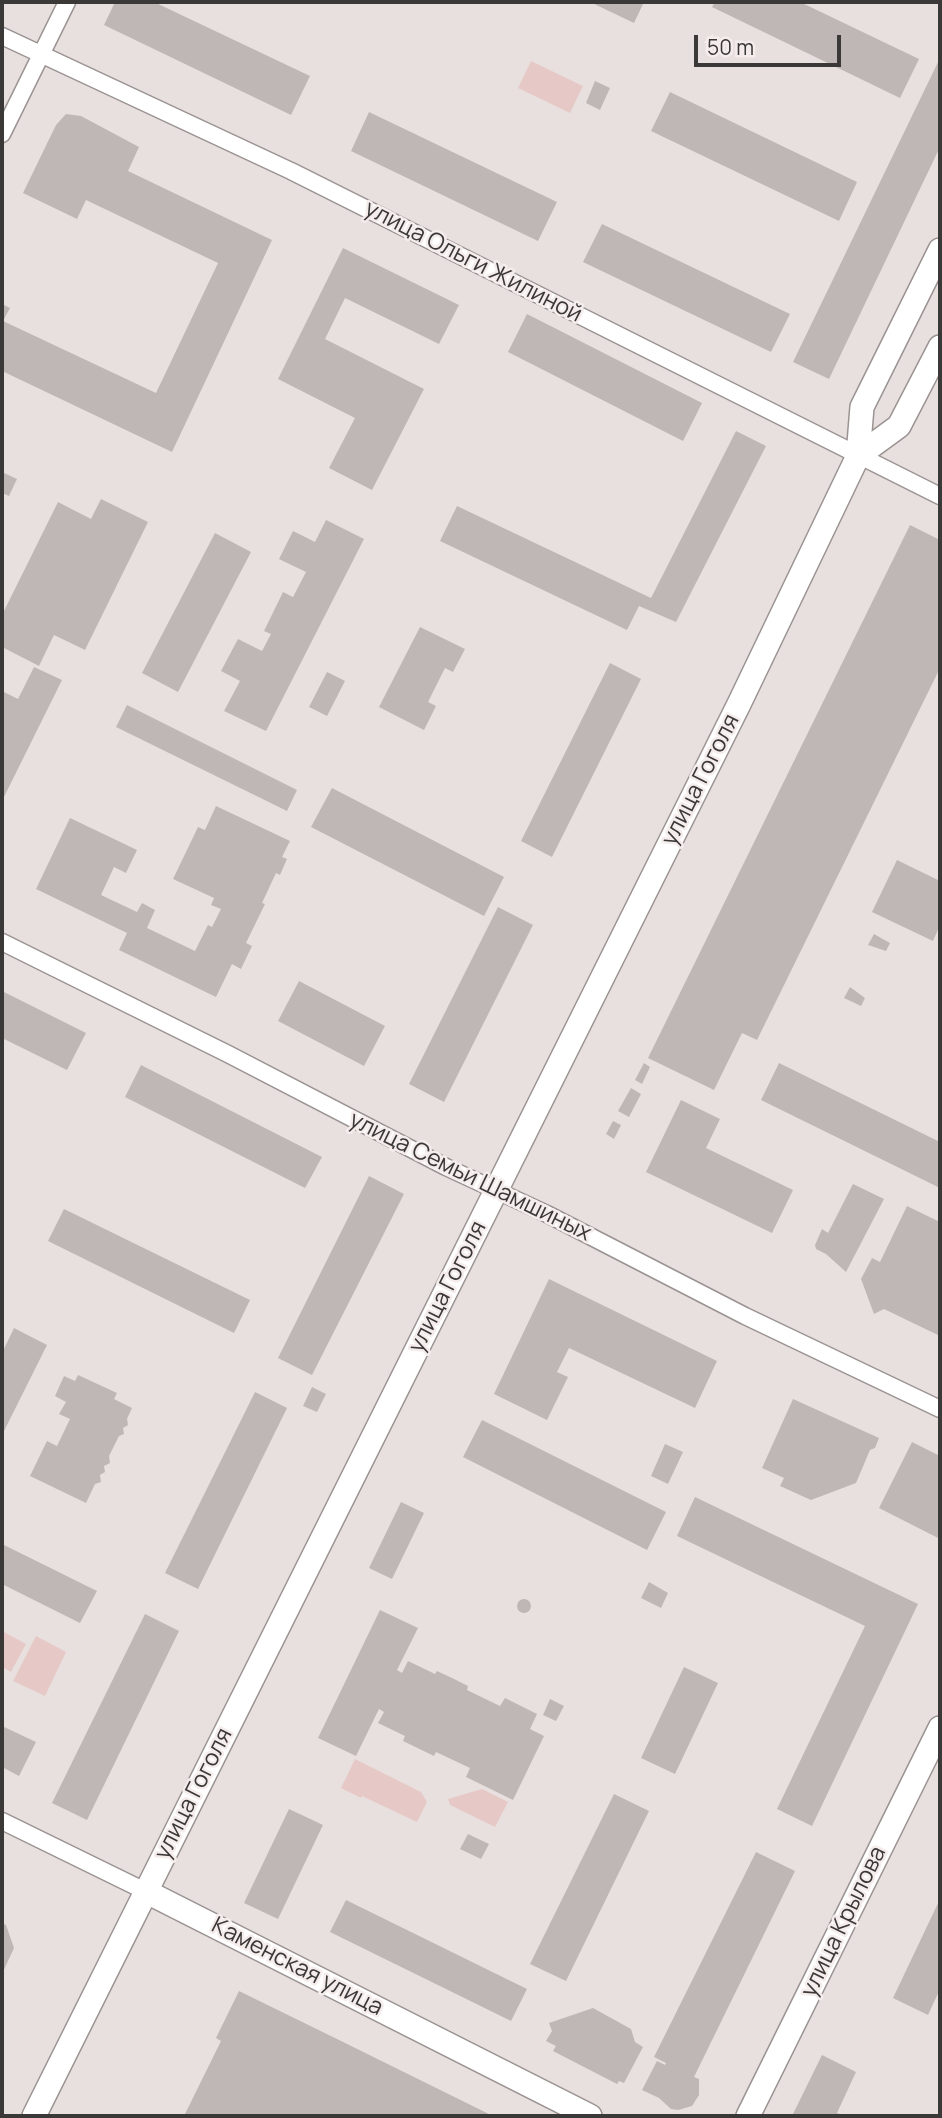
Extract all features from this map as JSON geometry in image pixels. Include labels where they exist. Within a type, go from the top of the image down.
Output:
[{"type":"main road","name":"улица Гоголя","points":[[34,2116],[739,704],[858,456],[862,407],[940,250]]},
{"type":"main road","name":"улица Гоголя","points":[[858,456],[899,426],[940,347]]},
{"type":"main road","name":"улица Крылова","points":[[748,2116],[940,1728]]},
{"type":"main road","name":"Каменская улица","points":[[145,1891],[590,2116]]},
{"type":"street","points":[[2,134],[66,2]]},
{"type":"street","name":"улица Ольги Жилиной","points":[[2,36],[291,171],[940,496]]},
{"type":"street","name":"улица Семьи Шамшиных","points":[[2,942],[496,1191],[547,1213],[765,1326],[940,1409]]},
{"type":"street","name":"Каменская улица","points":[[2,1821],[145,1891]]},
{"type":"shaded area","points":[[531,61],[583,86],[570,113],[518,88]]},
{"type":"shaded area","points":[[2,1631],[26,1644],[11,1672],[2,1667]]},
{"type":"shaded area","points":[[36,1636],[66,1652],[45,1696],[13,1681]]},
{"type":"shaded area","points":[[355,1759],[421,1792],[427,1802],[417,1822],[341,1788]]},
{"type":"shaded area","points":[[482,1789],[508,1802],[495,1827],[450,1805],[448,1799]]},
{"type":"building","points":[[115,2],[154,2],[310,76],[291,115],[104,25]]},
{"type":"building","points":[[590,2],[644,2],[634,23]]},
{"type":"building","points":[[715,2],[800,2],[919,59],[900,98],[712,7]]},
{"type":"building","points":[[940,58],[940,147],[829,379],[793,362]]},
{"type":"building","points":[[595,81],[610,88],[600,110],[586,103]]},
{"type":"building","points":[[670,92],[857,182],[839,221],[651,131]]},
{"type":"building","points":[[369,112],[557,202],[538,241],[351,151]]},
{"type":"building","points":[[66,114],[81,116],[139,147],[128,171],[272,240],[172,452],[2,371],[2,304],[10,308],[3,321],[156,393],[218,263],[86,200],[77,219],[23,193],[56,125]]},
{"type":"building","points":[[602,224],[790,314],[771,352],[583,262]]},
{"type":"building","points":[[343,248],[459,305],[439,344],[345,298],[325,339],[424,389],[372,490],[329,468],[355,418],[278,379]]},
{"type":"building","points":[[527,314],[702,403],[683,441],[508,352]]},
{"type":"building","points":[[736,431],[766,446],[676,622],[639,606],[627,630],[440,541],[457,506],[651,598]]},
{"type":"building","points":[[2,472],[17,479],[9,496],[2,493]]},
{"type":"building","points":[[101,499],[148,522],[85,650],[54,635],[39,666],[2,647],[2,612],[58,502],[91,519]]},
{"type":"building","points":[[326,520],[364,539],[266,731],[224,711],[240,681],[221,671],[238,639],[262,651],[271,634],[264,631],[283,592],[293,597],[306,572],[279,559],[293,531],[315,542]]},
{"type":"building","points":[[910,525],[940,540],[940,668],[757,1040],[742,1033],[714,1090],[648,1058]]},
{"type":"building","points":[[215,533],[251,552],[178,692],[142,673]]},
{"type":"building","points":[[420,627],[465,649],[453,672],[445,668],[428,702],[436,706],[424,730],[379,707]]},
{"type":"building","points":[[610,663],[641,679],[552,857],[521,841]]},
{"type":"building","points":[[34,667],[62,680],[2,801],[2,691],[18,699]]},
{"type":"building","points":[[327,672],[345,681],[327,716],[309,707]]},
{"type":"building","points":[[127,705],[297,790],[287,811],[116,727]]},
{"type":"building","points":[[332,788],[504,877],[484,916],[311,827]]},
{"type":"building","points":[[216,806],[290,841],[282,857],[287,859],[280,875],[276,873],[262,903],[265,904],[246,943],[252,946],[241,969],[232,964],[216,997],[119,950],[127,933],[36,889],[70,818],[137,850],[126,873],[114,867],[101,895],[137,912],[142,903],[155,910],[147,928],[195,951],[208,925],[212,927],[221,909],[211,905],[214,898],[173,879],[198,827],[205,830]]},
{"type":"building","points":[[897,860],[940,881],[940,925],[933,941],[872,912]]},
{"type":"building","points":[[498,907],[533,925],[444,1102],[409,1084]]},
{"type":"building","points":[[874,934],[890,943],[886,951],[868,945]]},
{"type":"building","points":[[299,981],[385,1026],[364,1066],[278,1021]]},
{"type":"building","points":[[850,987],[865,998],[861,1006],[844,998]]},
{"type":"building","points":[[2,991],[86,1033],[67,1070],[2,1038]]},
{"type":"building","points":[[644,1063],[650,1067],[642,1084],[635,1080]]},
{"type":"building","points":[[779,1063],[940,1142],[940,1188],[761,1100]]},
{"type":"building","points":[[141,1065],[322,1157],[305,1188],[125,1097]]},
{"type":"building","points":[[631,1088],[641,1094],[629,1117],[618,1111]]},
{"type":"building","points":[[681,1100],[720,1119],[706,1148],[793,1190],[772,1233],[646,1172]]},
{"type":"building","points":[[613,1121],[621,1125],[614,1139],[606,1134]]},
{"type":"building","points":[[369,1176],[404,1194],[312,1375],[278,1358]]},
{"type":"building","points":[[853,1184],[884,1199],[846,1272],[826,1254],[816,1249],[815,1245],[822,1229],[828,1233]]},
{"type":"building","points":[[907,1206],[940,1222],[940,1336],[884,1309],[874,1314],[861,1279],[872,1258],[880,1262]]},
{"type":"building","points":[[64,1209],[250,1300],[234,1333],[48,1241]]},
{"type":"building","points":[[549,1279],[717,1361],[695,1408],[569,1348],[557,1372],[568,1377],[547,1420],[494,1394]]},
{"type":"building","points":[[14,1328],[47,1345],[2,1435],[2,1353]]},
{"type":"building","points":[[78,1375],[117,1393],[114,1399],[132,1408],[127,1419],[128,1425],[123,1428],[124,1434],[119,1436],[109,1456],[110,1463],[104,1466],[105,1472],[100,1475],[101,1482],[95,1484],[86,1503],[30,1476],[47,1441],[57,1446],[70,1419],[59,1414],[66,1402],[55,1396],[64,1376],[75,1381]]},
{"type":"building","points":[[312,1387],[326,1394],[317,1412],[303,1406]]},
{"type":"building","points":[[255,1392],[287,1408],[198,1589],[165,1573]]},
{"type":"building","points":[[793,1399],[879,1438],[875,1448],[870,1450],[856,1483],[811,1500],[780,1486],[784,1478],[762,1468]]},
{"type":"building","points":[[482,1420],[666,1512],[647,1550],[463,1457]]},
{"type":"building","points":[[912,1442],[940,1456],[940,1539],[879,1508]]},
{"type":"building","points":[[665,1444],[683,1452],[668,1484],[651,1476]]},
{"type":"building","points":[[695,1497],[918,1604],[812,1826],[777,1809],[865,1626],[677,1536]]},
{"type":"building","points":[[401,1502],[424,1513],[392,1579],[369,1568]]},
{"type":"building","points":[[2,1544],[97,1591],[80,1623],[2,1584]]},
{"type":"building","points":[[649,1582],[668,1593],[661,1608],[641,1598]]},
{"type":"building","points":[[524,1599],[529,1601],[529,1611],[524,1613],[519,1611],[517,1606],[519,1601]]},
{"type":"building","points":[[380,1610],[418,1628],[397,1670],[402,1673],[408,1661],[435,1674],[437,1671],[452,1678],[468,1686],[467,1690],[500,1706],[505,1698],[537,1714],[530,1729],[544,1736],[513,1800],[466,1777],[470,1768],[436,1752],[434,1756],[403,1741],[405,1736],[378,1723],[384,1712],[379,1709],[356,1756],[318,1738]]},
{"type":"building","points":[[145,1614],[179,1631],[87,1820],[52,1803]]},
{"type":"building","points":[[684,1667],[718,1683],[675,1774],[641,1758]]},
{"type":"building","points":[[550,1699],[564,1706],[556,1721],[543,1715]]},
{"type":"building","points":[[2,1726],[36,1742],[19,1776],[2,1767]]},
{"type":"building","points":[[614,1794],[649,1811],[566,1981],[530,1964]]},
{"type":"building","points":[[289,1809],[323,1825],[278,1919],[244,1903]]},
{"type":"building","points":[[468,1834],[489,1844],[481,1859],[460,1849]]},
{"type":"building","points":[[756,1852],[795,1871],[694,2077],[699,2079],[699,2095],[692,2106],[671,2109],[659,2098],[642,2090],[657,2061],[665,2065],[666,2063],[654,2057]]},
{"type":"building","points":[[940,1899],[940,1989],[928,2015],[893,1998]]},
{"type":"building","points":[[346,1900],[527,1989],[511,2021],[330,1932]]},
{"type":"building","points":[[2,1923],[6,1925],[14,1948],[2,1974]]},
{"type":"building","points":[[239,1991],[493,2116],[184,2116],[221,2041],[216,2038]]},
{"type":"building","points":[[593,2008],[631,2029],[635,2042],[643,2047],[624,2083],[619,2081],[617,2084],[553,2051],[556,2046],[546,2041],[552,2031],[549,2023]]},
{"type":"building","points":[[822,2055],[856,2072],[837,2113],[844,2116],[792,2116]]}]
